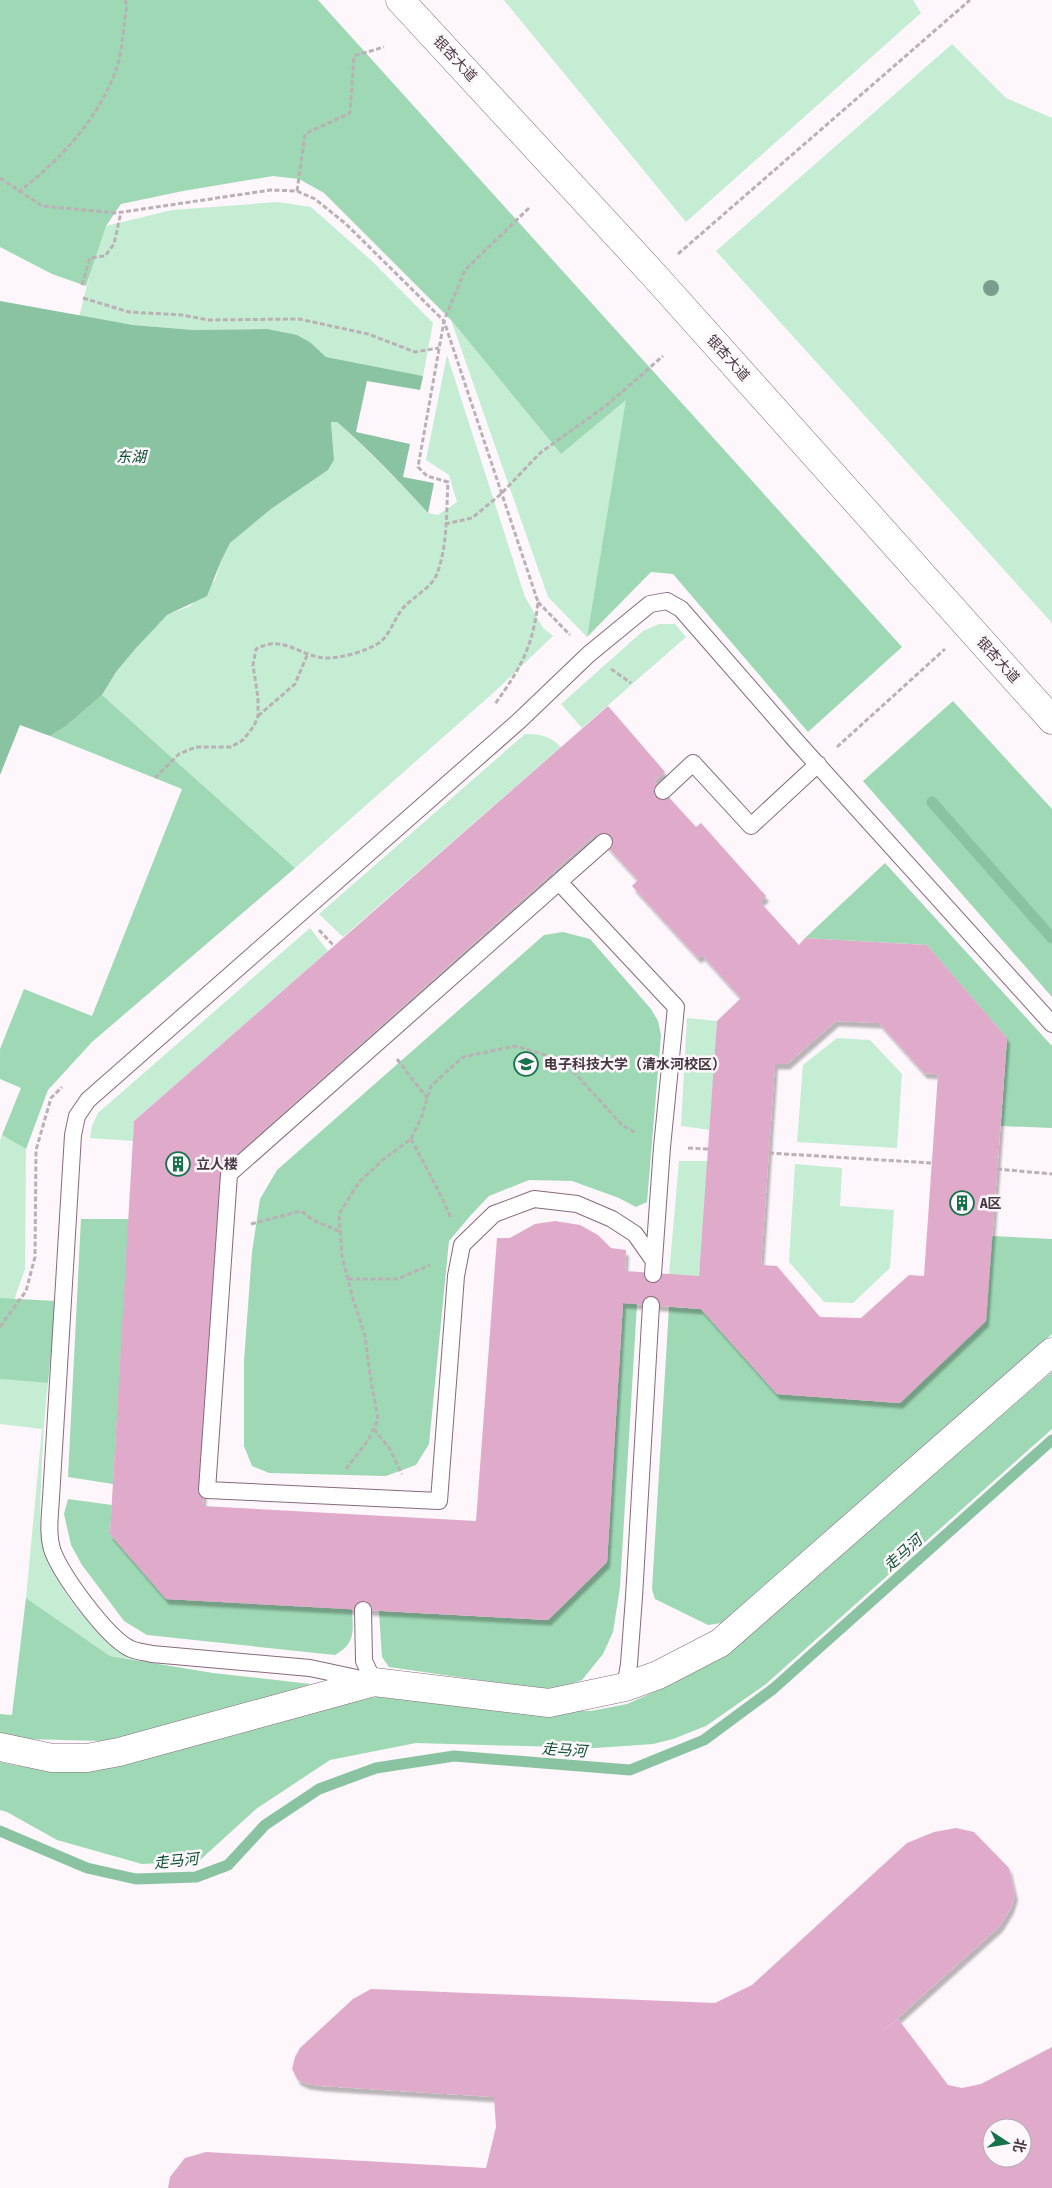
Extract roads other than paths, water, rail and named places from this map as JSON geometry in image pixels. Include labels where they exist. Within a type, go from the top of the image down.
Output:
[{"type":"street","name":"银杏大道","points":[[412,4],[1052,720]]},
{"type":"street","points":[[0,1747],[52,1758],[87,1758],[128,1750],[374,1682],[549,1703],[624,1688],[658,1675],[720,1643],[1052,1352]]},
{"type":"lane","points":[[374,1682],[310,1668],[152,1654],[130,1649],[107,1630],[64,1574],[53,1551],[50,1520],[73,1134],[77,1116],[88,1100],[519,721],[589,654],[650,604],[667,601],[681,609],[1052,1024]]},
{"type":"lane","points":[[663,791],[692,763],[751,826],[818,764]]},
{"type":"lane","points":[[559,882],[676,1007],[662,1147],[654,1267],[635,1234],[612,1219],[577,1204],[534,1199],[494,1214],[462,1245],[456,1276],[439,1501],[402,1499],[370,1506],[331,1496],[207,1490],[229,1174],[604,842]]},
{"type":"lane","points":[[624,1688],[630,1654],[651,1305]]},
{"type":"lane","points":[[362,1610],[364,1661],[374,1682]]},
{"type":"water","name":"东湖","points":[[0,301],[133,325],[193,330],[267,329],[297,335],[311,343],[326,357],[423,376],[420,390],[367,381],[356,432],[410,444],[403,477],[434,483],[428,513],[361,444],[337,422],[331,422],[334,460],[328,470],[271,509],[230,543],[207,596],[167,615],[116,672],[102,695],[66,726],[50,736],[20,725],[0,775]]},
{"type":"waterway","points":[[932,802],[1052,938]]},
{"type":"waterway","name":"走马河","points":[[0,1831],[87,1868],[136,1879],[196,1877],[228,1865],[265,1825],[319,1789],[376,1768],[454,1756],[630,1770],[704,1740],[773,1689],[1052,1440]]},
{"type":"place","name":"电子科技大学（清水河校区）","points":[[526,1064]]},
{"type":"place","name":"立人楼","points":[[178,1164]]},
{"type":"place","name":"A区","points":[[962,1203]]}]
